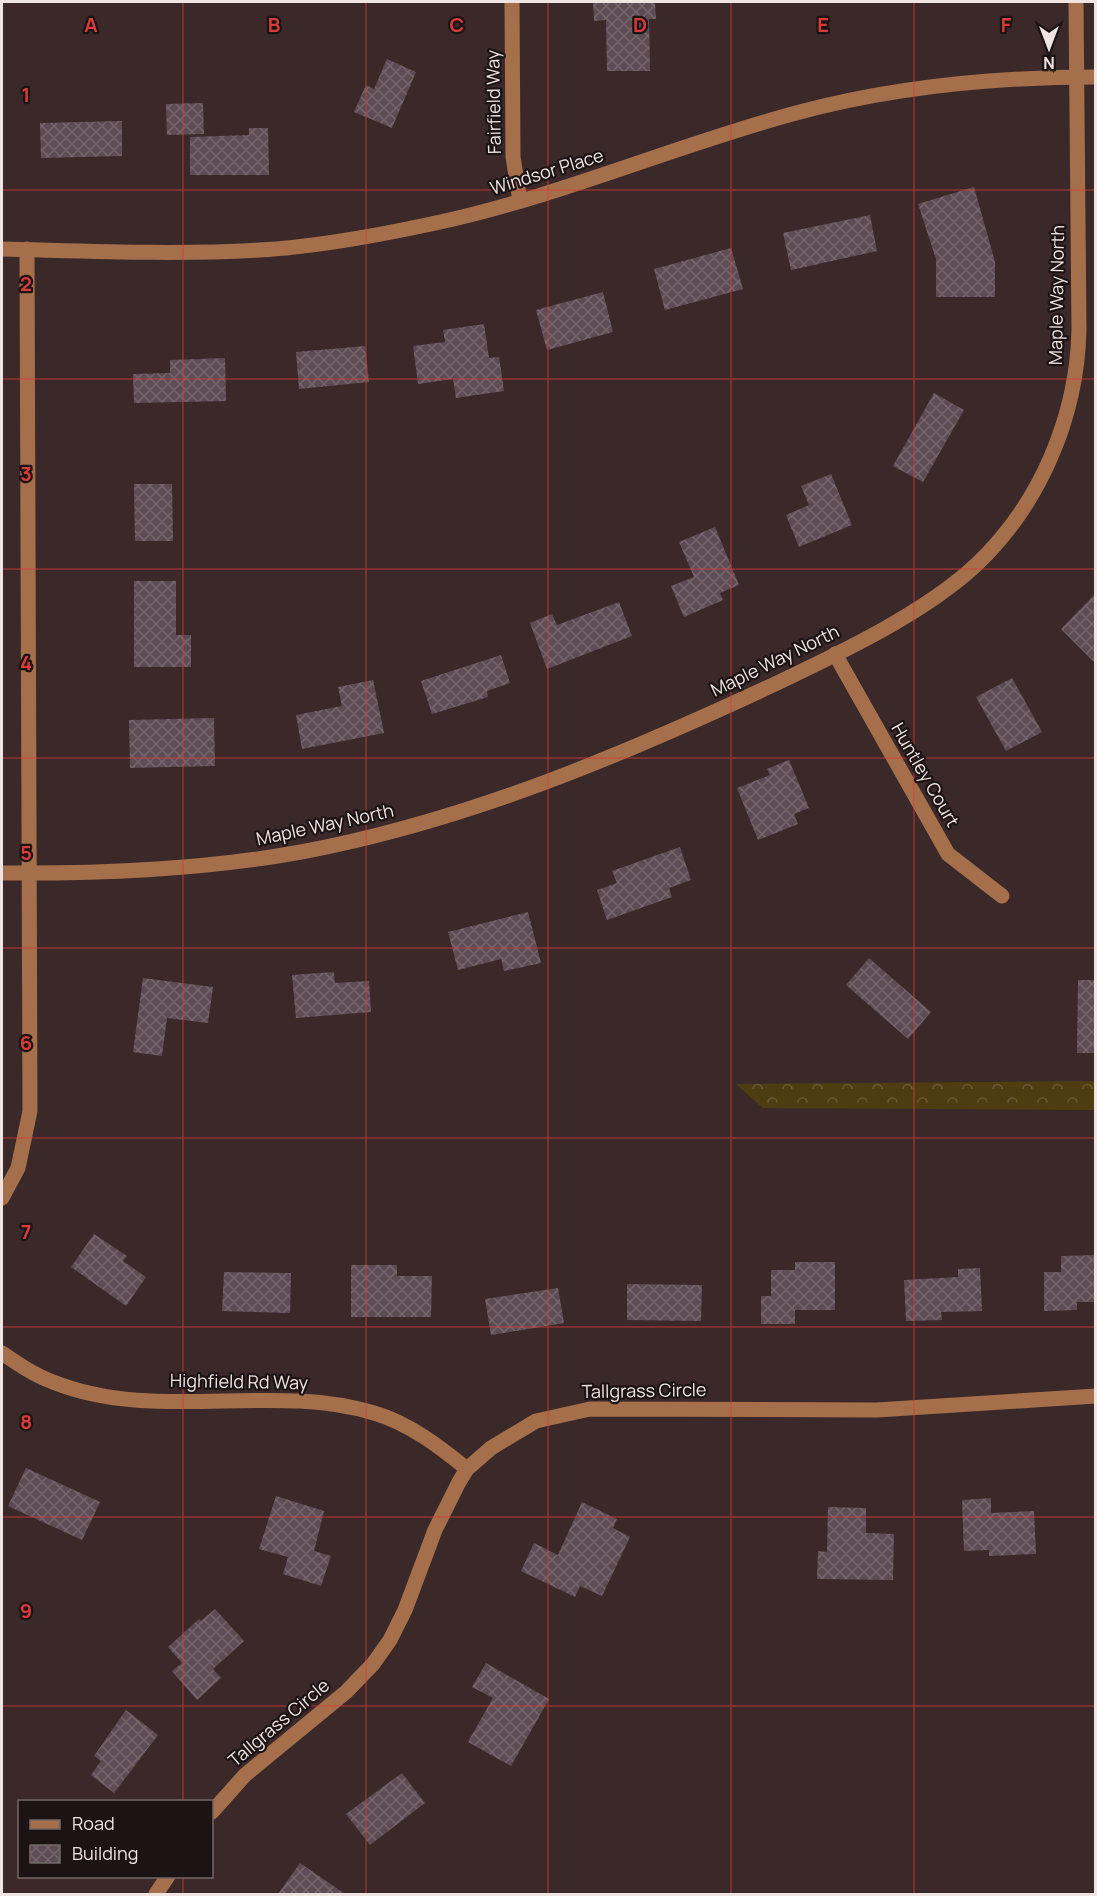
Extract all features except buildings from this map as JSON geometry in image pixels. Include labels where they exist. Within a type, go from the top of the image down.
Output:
[{"type":"street","name":"Fairfield Way","points":[[512,2],[513,157],[520,201]]},
{"type":"street","name":"Maple Way North","points":[[2,873],[101,873],[236,862],[386,834],[481,807],[686,725],[835,654],[915,610],[949,587],[977,564],[1022,511],[1049,461],[1071,401],[1078,351],[1076,2]]},
{"type":"street","name":"Windsor Place","points":[[2,249],[173,252],[261,250],[345,241],[422,226],[520,201],[796,113],[941,86],[1095,77]]},
{"type":"street","points":[[2,1198],[18,1168],[30,1111],[27,249]]},
{"type":"street","name":"Huntley Court","points":[[835,654],[948,854],[1002,896]]},
{"type":"street","name":"Highfield Rd Way","points":[[2,1353],[53,1383],[90,1393],[148,1400],[340,1405],[376,1413],[438,1446],[468,1469]]},
{"type":"street","name":"Tallgrass Circle","points":[[213,1811],[245,1776],[346,1692],[390,1640],[420,1575],[445,1506],[468,1469],[504,1439],[536,1421],[590,1409],[878,1410],[1095,1396]]},
{"type":"street","points":[[156,1894],[167,1878]]},
{"type":"green space","points":[[1095,1081],[1095,1110],[763,1108],[736,1084]]}]
